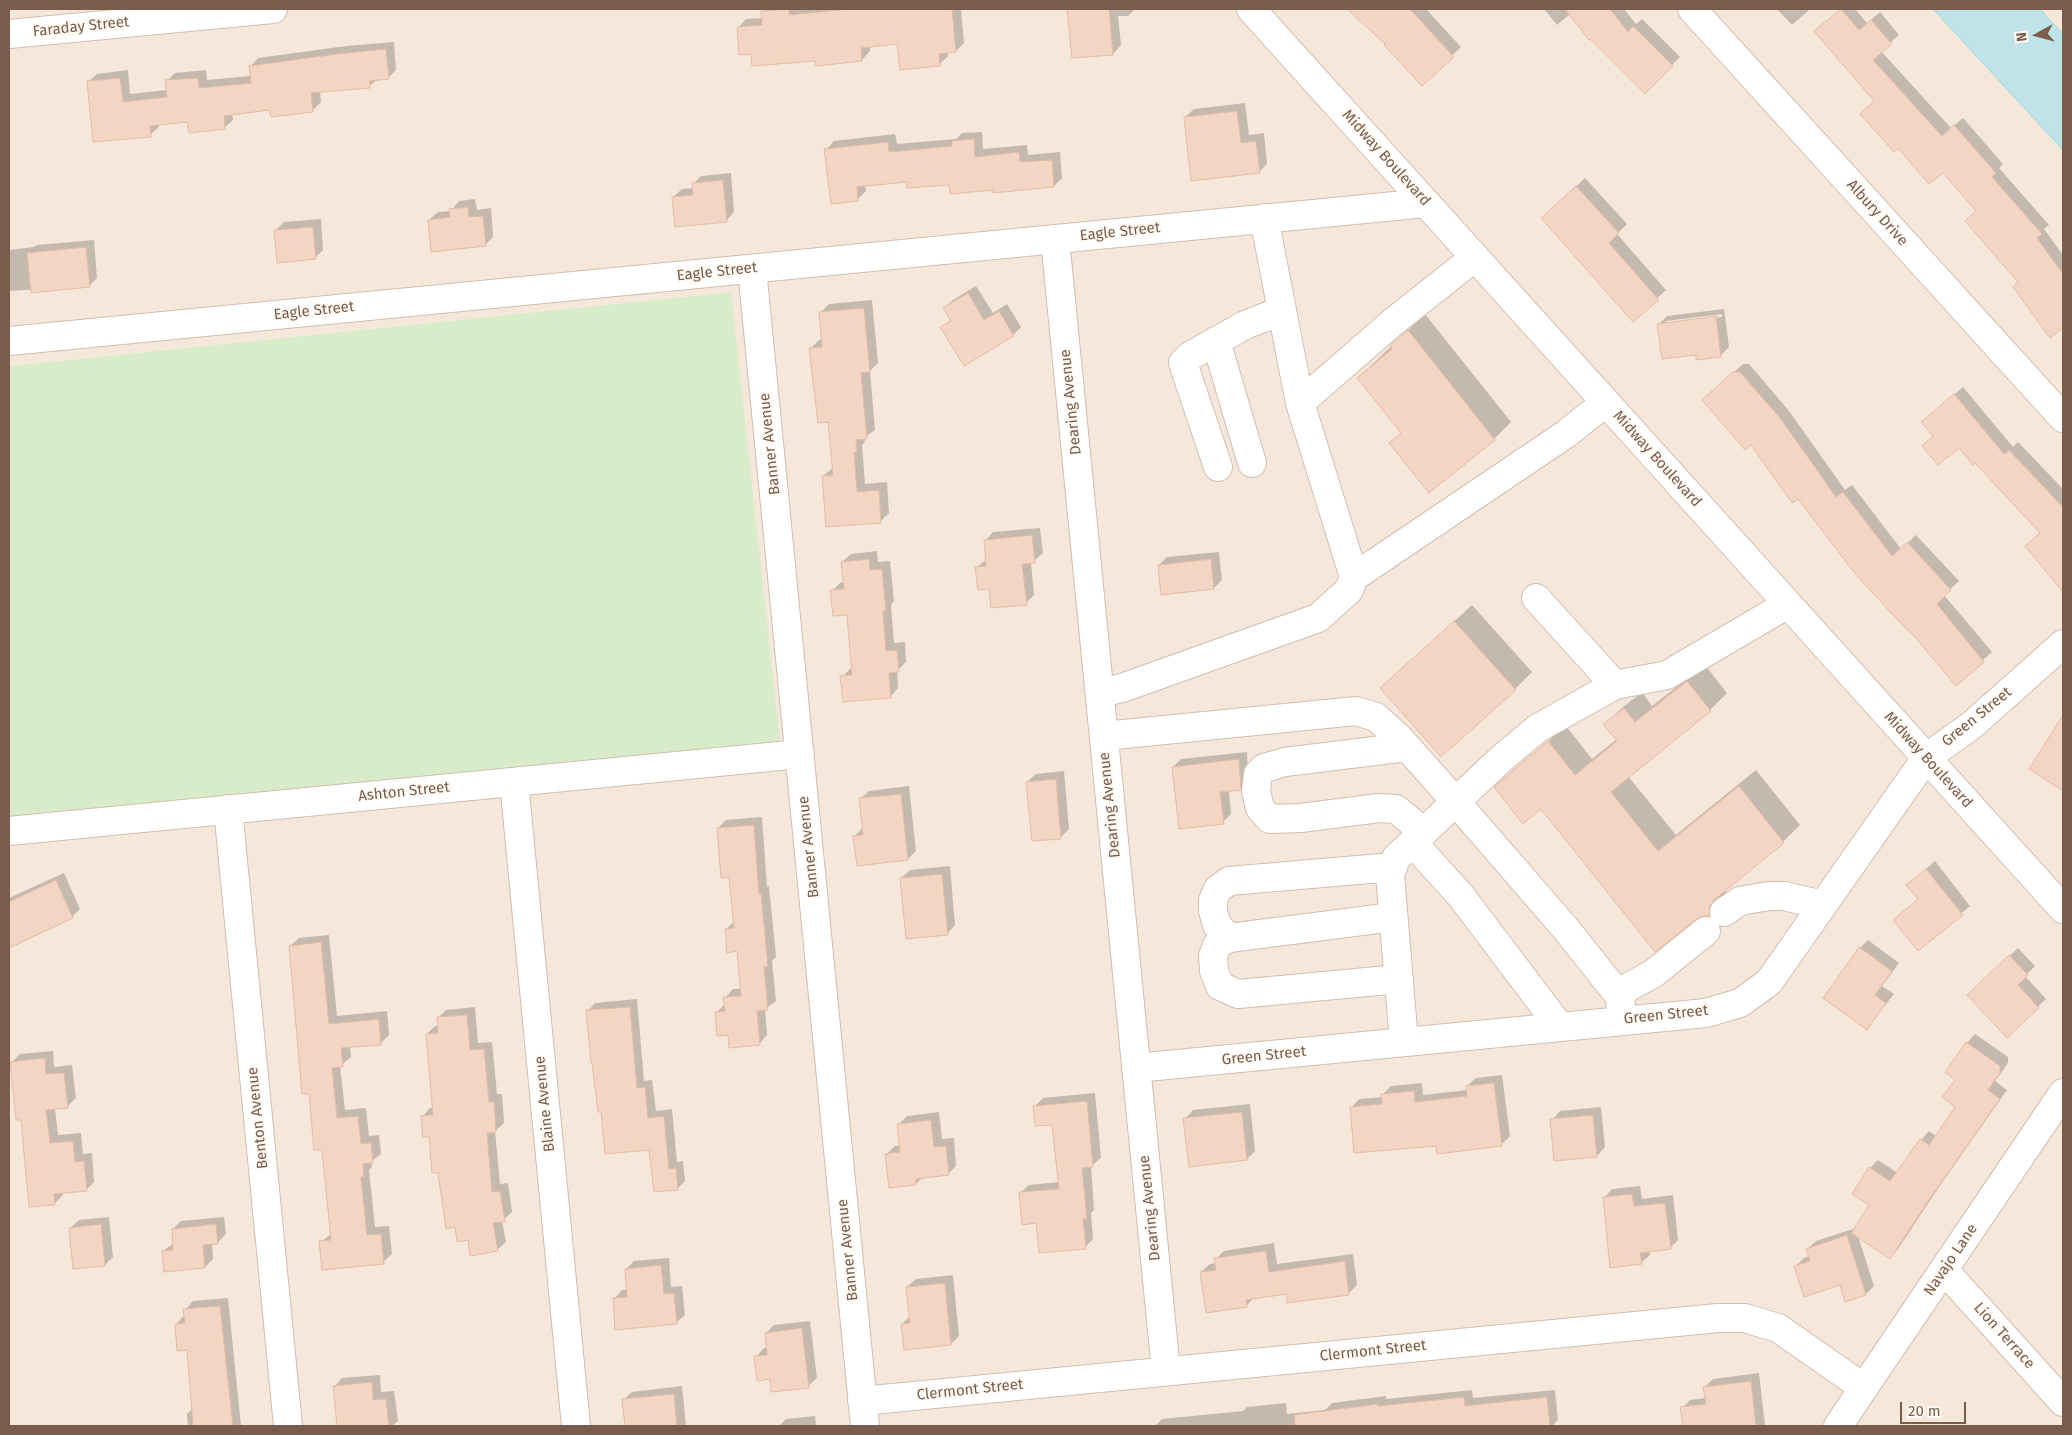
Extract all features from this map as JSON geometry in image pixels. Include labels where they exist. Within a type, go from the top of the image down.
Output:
[{"type":"street","name":"Faraday Street","points":[[9,34],[273,9]]},
{"type":"street","name":"Midway Boulevard","points":[[1251,9],[2063,909]]},
{"type":"street","name":"Albury Drive","points":[[1692,9],[2063,418]]},
{"type":"street","name":"Eagle Street","points":[[9,341],[1426,203]]},
{"type":"street","points":[[1264,218],[1300,403],[1354,577]]},
{"type":"street","name":"Dearing Avenue","points":[[1055,239],[1166,1371]]},
{"type":"street","points":[[1300,403],[1393,322],[1475,257]]},
{"type":"street","name":"Banner Avenue","points":[[752,268],[864,1413]]},
{"type":"street","points":[[1218,467],[1184,362],[1190,356],[1245,325],[1281,310]]},
{"type":"street","points":[[1216,341],[1252,463]]},
{"type":"street","points":[[1100,693],[1122,688],[1318,618],[1349,590],[1354,577],[1566,434],[1606,402]]},
{"type":"street","points":[[1536,598],[1615,685]]},
{"type":"street","points":[[1404,1042],[1390,875],[1396,858],[1538,728],[1615,685],[1667,675],[1788,604]]},
{"type":"street","name":"Green Street","points":[[1136,1068],[1560,1027],[1621,1009],[1706,1012],[1740,1003],[1769,982],[1926,758],[1972,725],[2063,644]]},
{"type":"street","points":[[1104,736],[1356,711],[1376,717],[1407,747],[1566,929],[1621,1009]]},
{"type":"street","points":[[1407,747],[1285,762],[1264,768],[1258,774],[1256,791],[1260,808],[1270,819],[1301,818],[1380,808],[1396,809],[1419,837],[1560,1027]]},
{"type":"street","name":"Ashton Street","points":[[9,831],[800,754]]},
{"type":"street","name":"Blaine Avenue","points":[[514,782],[576,1426]]},
{"type":"street","name":"Benton Avenue","points":[[228,809],[288,1426]]},
{"type":"street","points":[[1229,938],[1217,925],[1213,911],[1213,900],[1218,889],[1229,881],[1393,867]]},
{"type":"street","points":[[1621,1009],[1627,988],[1654,973],[1740,901],[1769,896],[1784,896],[1823,905]]},
{"type":"street","points":[[1393,917],[1229,938],[1217,945],[1213,956],[1214,971],[1220,986],[1238,994],[1399,979]]},
{"type":"street","name":"Navajo Lane","points":[[1838,1426],[2063,1094]]},
{"type":"street","name":"Lion Terrace","points":[[1944,1270],[2063,1402]]},
{"type":"street","name":"Clermont Street","points":[[864,1413],[1166,1371],[1718,1318],[1745,1318],[1778,1328],[1864,1388]]},
{"type":"shaded area","points":[[9,9],[1933,9],[2063,150],[2063,1426],[9,1426],[9,818],[731,292],[9,366]]},
{"type":"shaded area","points":[[2040,9],[2063,9],[2063,34]]},
{"type":"green space","points":[[731,292],[780,742],[9,818],[9,366]]},
{"type":"water","points":[[1933,9],[2040,9],[2063,34],[2063,150]]},
{"type":"building","points":[[789,9],[789,15],[848,9],[952,9],[956,52],[939,54],[940,66],[900,70],[897,44],[861,48],[862,61],[816,66],[815,61],[752,66],[751,54],[739,55],[737,27],[762,25],[761,11]]},
{"type":"building","points":[[1067,9],[1109,9],[1113,55],[1072,58]]},
{"type":"building","points":[[1347,9],[1410,9],[1454,57],[1422,86],[1385,44]]},
{"type":"building","points":[[1565,9],[1610,9],[1628,32],[1633,26],[1673,66],[1645,94],[1589,40]]},
{"type":"building","points":[[1841,9],[1859,30],[1871,20],[1892,44],[1873,60],[1942,136],[1954,125],[1996,173],[1992,177],[2042,234],[2037,238],[2063,274],[2063,328],[2050,338],[2013,287],[2018,282],[1965,221],[1976,211],[1943,173],[1929,184],[1898,148],[1894,152],[1860,114],[1874,101],[1814,31]]},
{"type":"building","points":[[386,49],[389,79],[370,81],[370,88],[311,93],[313,112],[271,117],[269,110],[224,116],[225,129],[189,133],[187,122],[150,126],[151,137],[93,142],[87,81],[120,78],[123,102],[167,97],[165,80],[198,78],[199,88],[251,83],[249,66]]},
{"type":"building","points":[[1237,111],[1241,143],[1256,141],[1260,173],[1191,181],[1184,117]]},
{"type":"building","points":[[974,139],[975,157],[1019,152],[1020,162],[1052,160],[1054,187],[993,193],[993,190],[950,194],[949,185],[907,188],[907,182],[857,187],[858,201],[831,204],[824,149],[888,142],[889,152],[952,146],[952,141]]},
{"type":"building","points":[[723,180],[727,222],[675,227],[672,197],[693,195],[692,183]]},
{"type":"building","points":[[1576,186],[1619,233],[1609,243],[1659,300],[1633,322],[1541,218]]},
{"type":"building","points":[[468,207],[469,217],[483,216],[486,246],[431,252],[428,220],[450,217],[449,209]]},
{"type":"building","points":[[313,227],[316,259],[277,263],[274,230]]},
{"type":"building","points":[[86,247],[90,287],[31,293],[27,253]]},
{"type":"building","points":[[968,293],[984,320],[999,311],[1014,336],[964,366],[940,327],[951,321],[943,308]]},
{"type":"building","points":[[864,308],[870,372],[861,373],[867,439],[856,440],[857,452],[854,452],[857,492],[879,490],[881,523],[826,527],[822,476],[833,475],[828,422],[818,423],[809,348],[822,347],[819,312]]},
{"type":"building","points":[[1716,316],[1721,357],[1696,360],[1696,355],[1662,359],[1657,324]]},
{"type":"building","points":[[1408,330],[1495,440],[1429,493],[1389,443],[1401,433],[1357,378],[1392,349],[1390,346]]},
{"type":"building","points":[[1733,372],[1740,372],[1781,419],[1836,497],[1843,492],[1892,556],[1907,542],[1951,590],[1937,604],[1984,662],[1956,686],[1909,630],[1857,576],[1798,499],[1792,503],[1751,445],[1745,450],[1702,400]]},
{"type":"building","points":[[1954,394],[2004,454],[2009,450],[2063,507],[2063,592],[2025,546],[2040,533],[1975,463],[1973,465],[1959,448],[1938,465],[1922,446],[1933,436],[1921,422]]},
{"type":"building","points":[[1032,535],[1035,563],[1022,564],[1027,605],[991,608],[989,589],[978,590],[975,567],[986,566],[984,540]]},
{"type":"building","points":[[869,559],[870,570],[882,569],[886,611],[883,611],[886,651],[897,650],[899,672],[889,673],[891,698],[843,702],[840,676],[852,675],[847,615],[833,616],[830,590],[844,589],[841,562]]},
{"type":"building","points":[[1211,559],[1214,589],[1161,595],[1158,565]]},
{"type":"building","points":[[1454,621],[1516,690],[1441,757],[1380,688]]},
{"type":"building","points":[[1687,681],[1711,711],[1611,792],[1658,851],[1739,786],[1784,843],[1714,900],[1710,906],[1709,916],[1696,919],[1655,952],[1541,809],[1523,824],[1494,787],[1548,741],[1575,775],[1617,741],[1603,724],[1624,708],[1635,722]]},
{"type":"building","points":[[2063,715],[2063,791],[2029,769]]},
{"type":"building","points":[[1239,759],[1241,790],[1220,792],[1224,824],[1179,829],[1172,767]]},
{"type":"building","points":[[1056,779],[1061,839],[1032,841],[1026,782]]},
{"type":"building","points":[[901,794],[908,860],[857,866],[853,836],[863,835],[859,798]]},
{"type":"building","points":[[754,825],[759,894],[761,894],[768,966],[764,967],[768,1010],[757,1011],[760,1045],[729,1048],[728,1035],[717,1036],[715,1012],[725,1011],[723,997],[741,996],[737,951],[727,953],[725,929],[734,928],[729,877],[721,878],[717,828]]},
{"type":"building","points":[[1926,869],[1963,915],[1918,951],[1893,920],[1918,899],[1906,885]]},
{"type":"building","points":[[942,874],[948,935],[906,939],[900,878]]},
{"type":"building","points":[[56,880],[73,918],[9,948],[9,902]]},
{"type":"building","points":[[321,942],[329,1024],[379,1019],[381,1045],[341,1048],[343,1067],[332,1068],[337,1118],[358,1116],[361,1144],[371,1143],[373,1163],[363,1164],[364,1177],[361,1177],[367,1235],[381,1234],[384,1264],[322,1270],[319,1241],[331,1240],[322,1150],[314,1150],[309,1094],[302,1094],[289,946]]},
{"type":"building","points":[[1859,947],[1892,971],[1875,995],[1886,1003],[1867,1030],[1823,998]]},
{"type":"building","points":[[2009,955],[2028,975],[2018,985],[2039,1008],[2007,1038],[1967,995]]},
{"type":"building","points":[[630,1007],[637,1088],[645,1087],[648,1118],[664,1116],[669,1169],[676,1168],[678,1190],[654,1192],[649,1150],[605,1154],[601,1112],[598,1112],[591,1063],[586,1010]]},
{"type":"building","points":[[467,1015],[470,1050],[484,1049],[489,1102],[494,1102],[496,1132],[487,1133],[492,1192],[500,1191],[505,1222],[493,1223],[498,1251],[470,1256],[468,1240],[457,1242],[455,1227],[446,1229],[438,1173],[432,1173],[429,1137],[423,1137],[421,1116],[433,1115],[426,1034],[438,1033],[437,1017]]},
{"type":"building","points":[[1966,1042],[2000,1066],[2000,1073],[1988,1090],[2000,1099],[1890,1259],[1851,1233],[1869,1205],[1852,1194],[1869,1167],[1890,1181],[1920,1139],[1929,1145],[1955,1107],[1942,1097],[1955,1080],[1945,1072]]},
{"type":"building","points":[[45,1058],[46,1074],[64,1073],[68,1108],[46,1110],[50,1143],[73,1141],[75,1162],[84,1161],[87,1191],[54,1194],[55,1205],[29,1207],[21,1120],[16,1120],[10,1062]]},
{"type":"building","points":[[1494,1083],[1502,1146],[1437,1154],[1436,1146],[1354,1153],[1350,1107],[1382,1104],[1381,1094],[1414,1091],[1415,1102],[1467,1096],[1466,1086]]},
{"type":"building","points":[[1087,1101],[1093,1167],[1082,1168],[1087,1219],[1083,1219],[1086,1249],[1039,1253],[1036,1223],[1022,1225],[1019,1192],[1059,1189],[1052,1125],[1035,1126],[1033,1106]]},
{"type":"building","points":[[1242,1112],[1247,1160],[1189,1167],[1183,1118]]},
{"type":"building","points":[[1593,1115],[1597,1157],[1554,1161],[1550,1119]]},
{"type":"building","points":[[931,1120],[934,1147],[946,1146],[949,1175],[916,1179],[916,1185],[889,1188],[885,1154],[900,1152],[897,1124]]},
{"type":"building","points":[[1632,1194],[1634,1206],[1665,1203],[1671,1249],[1640,1253],[1642,1264],[1610,1268],[1603,1197]]},
{"type":"building","points":[[101,1224],[105,1266],[73,1269],[69,1228]]},
{"type":"building","points":[[216,1224],[218,1244],[203,1245],[205,1268],[164,1272],[162,1251],[173,1250],[172,1229]]},
{"type":"building","points":[[1847,1235],[1866,1295],[1845,1302],[1840,1285],[1804,1297],[1794,1266],[1810,1261],[1806,1249]]},
{"type":"building","points":[[1266,1251],[1269,1272],[1345,1261],[1349,1295],[1287,1303],[1286,1294],[1246,1300],[1247,1307],[1206,1313],[1200,1272],[1216,1270],[1214,1258]]},
{"type":"building","points":[[661,1265],[664,1294],[674,1293],[677,1324],[615,1330],[613,1298],[627,1297],[625,1269]]},
{"type":"building","points":[[945,1283],[951,1345],[904,1350],[901,1324],[910,1323],[906,1287]]},
{"type":"building","points":[[220,1306],[233,1426],[193,1426],[187,1350],[177,1351],[175,1324],[185,1323],[183,1309]]},
{"type":"building","points":[[802,1328],[809,1388],[771,1392],[770,1379],[757,1381],[754,1356],[767,1355],[765,1333]]},
{"type":"building","points":[[1751,1381],[1756,1426],[1683,1426],[1680,1407],[1706,1404],[1703,1387]]},
{"type":"building","points":[[372,1382],[373,1400],[386,1399],[389,1426],[337,1426],[333,1386]]},
{"type":"building","points":[[674,1394],[677,1426],[625,1426],[622,1399]]},
{"type":"building","points":[[1464,1397],[1465,1406],[1547,1397],[1550,1426],[1295,1426],[1294,1415],[1378,1404],[1378,1406]]}]
